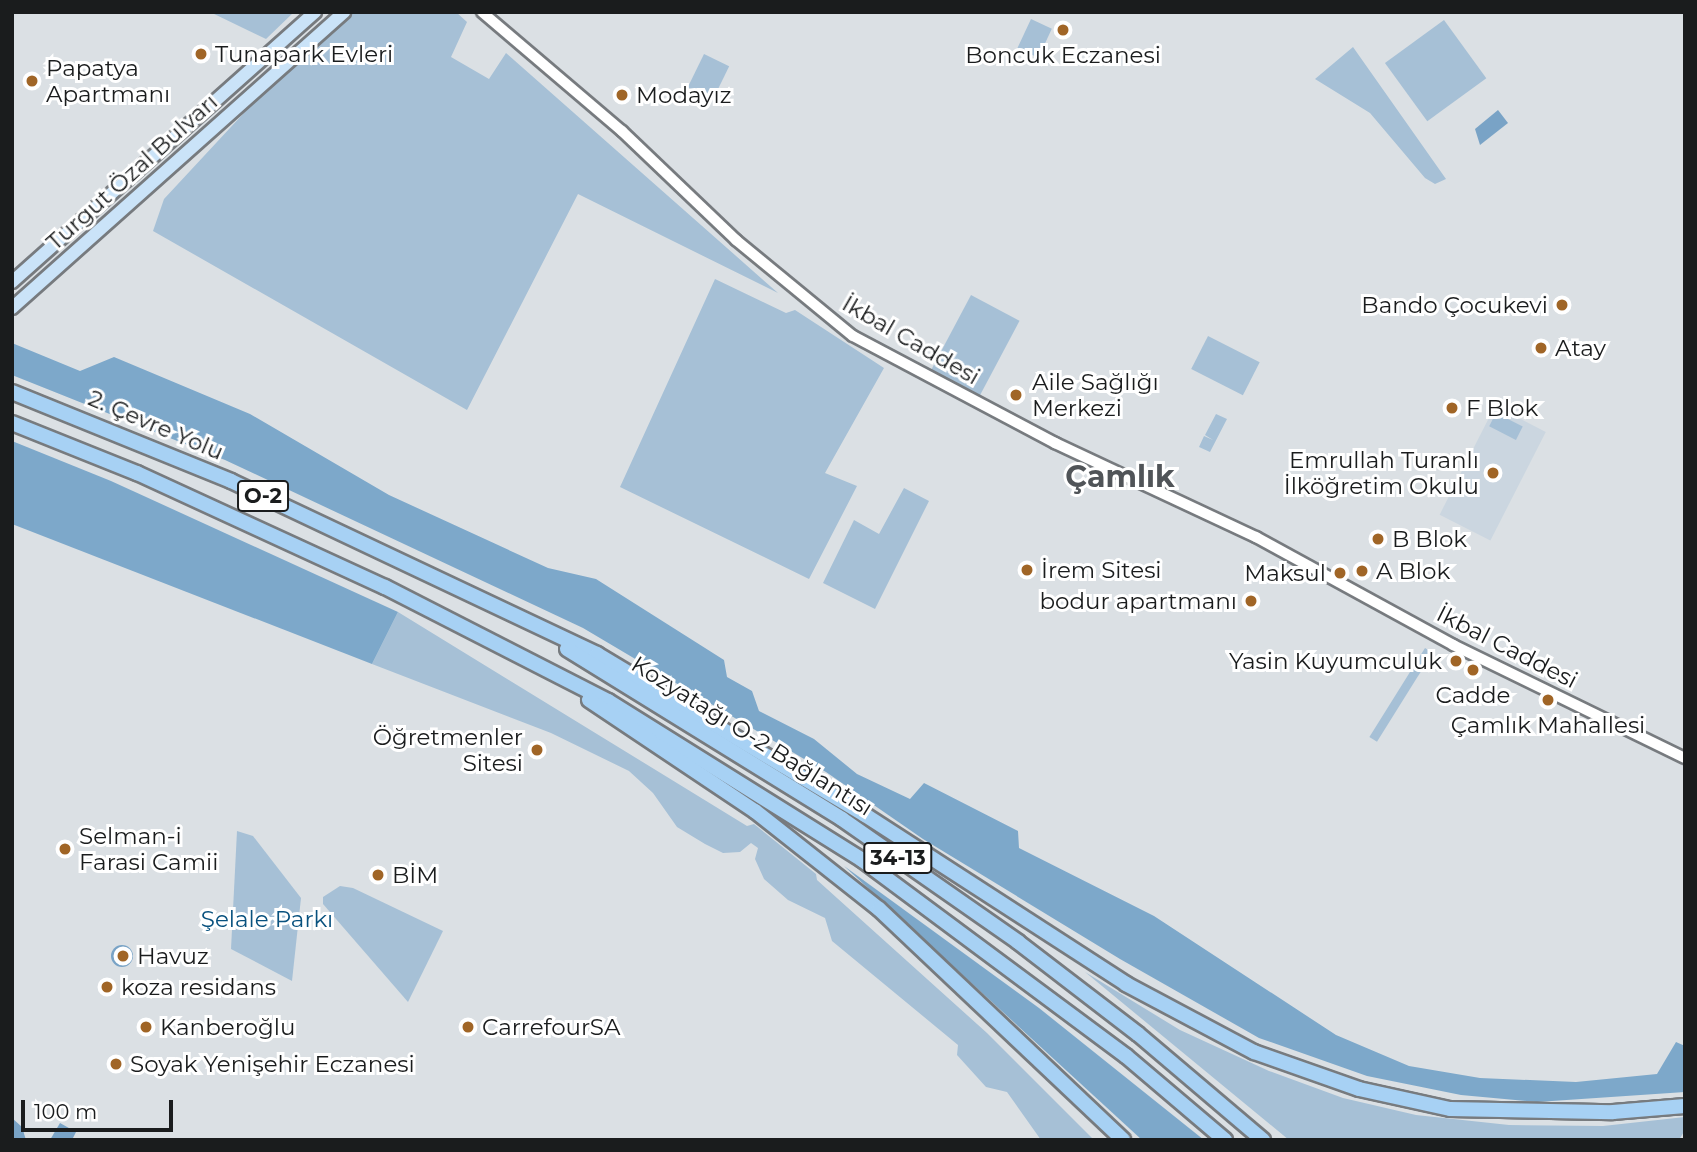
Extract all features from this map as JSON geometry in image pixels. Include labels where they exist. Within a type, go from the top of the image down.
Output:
[{"type":"highway","name":"2. Çevre Yolu","points":[[12,392],[231,481],[507,614]]},
{"type":"highway","name":"O-2","points":[[12,423],[208,505],[492,641]]},
{"type":"highway","points":[[507,614],[597,653],[865,815],[1126,984],[1254,1052],[1359,1089],[1450,1109],[1613,1112],[1685,1106]]},
{"type":"highway","name":"Kozyatağı O-2 Bağlantısı","points":[[507,614],[842,819],[1029,950],[1138,1034],[1262,1140]]},
{"type":"highway","points":[[492,641],[755,811],[879,909],[1123,1140]]},
{"type":"highway","name":"Kozyatağı O-2 Bağlantısı","points":[[492,641],[608,701],[862,860],[1126,1056],[1225,1140]]},
{"type":"main road","name":"Turgut Özal Bulvarı","points":[[12,282],[315,12]]},
{"type":"main road","name":"Turgut Özal Bulvarı","points":[[12,308],[344,12]]},
{"type":"main road","name":"İkbal Caddesi","points":[[482,12],[622,131],[736,240],[853,336],[1055,443],[1256,537],[1453,645],[1685,758]]},
{"type":"shaded area","points":[[1498,110],[1508,123],[1480,145],[1475,129]]},
{"type":"shaded area","points":[[12,343],[80,371],[114,357],[250,414],[389,495],[548,568],[596,579],[724,660],[727,677],[752,691],[759,711],[814,739],[857,774],[910,799],[924,783],[1018,831],[1019,848],[1154,916],[1336,1035],[1409,1066],[1480,1078],[1576,1082],[1657,1074],[1676,1042],[1685,1046],[1685,1092],[1537,1102],[1461,1095],[1367,1076],[1259,1038],[1120,959],[923,839],[826,772],[583,628],[225,460],[12,375]]},
{"type":"shaded area","name":"Emrullah Turanlı İlköğretim Okulu","points":[[1495,406],[1546,432],[1490,541],[1440,515]]},
{"type":"shaded area","points":[[12,441],[111,481],[398,612],[372,664],[12,524]]},
{"type":"shaded area","points":[[844,866],[1039,1008],[1204,1140],[1142,1140]]},
{"type":"shaded area","name":"Havuz","points":[[122,945],[130,948],[133,956],[130,964],[122,967],[114,964],[111,956],[114,948]]},
{"type":"shaded area","points":[[12,1118],[22,1127],[26,1140],[12,1140]]},
{"type":"shaded area","points":[[60,1123],[76,1132],[72,1140],[50,1140]]},
{"type":"green space","points":[[210,12],[294,12],[266,39]]},
{"type":"green space","points":[[354,12],[456,12],[467,22],[451,57],[489,79],[506,53],[778,293],[578,194],[467,410],[153,231],[164,199],[295,58]]},
{"type":"green space","points":[[1031,19],[1052,29],[1038,58],[1017,48]]},
{"type":"green space","points":[[1444,20],[1486,78],[1427,121],[1385,63]]},
{"type":"green space","points":[[1353,47],[1446,179],[1435,184],[1425,178],[1370,113],[1315,79]]},
{"type":"green space","points":[[704,54],[729,66],[713,100],[688,87]]},
{"type":"green space","points":[[715,279],[786,313],[795,310],[884,368],[825,473],[857,486],[809,579],[620,487]]},
{"type":"green space","points":[[971,295],[1020,321],[979,397],[931,371]]},
{"type":"green space","points":[[1208,336],[1260,362],[1243,395],[1191,369]]},
{"type":"green space","points":[[1496,413],[1523,427],[1516,440],[1489,426]]},
{"type":"green space","points":[[1216,414],[1227,419],[1210,452],[1199,447],[1204,436],[1213,440],[1205,435]]},
{"type":"green space","points":[[904,488],[929,501],[875,609],[823,583],[854,520],[879,534]]},
{"type":"green space","points":[[398,612],[747,826],[754,824],[816,874],[817,880],[987,1033],[1094,1140],[1041,1140],[1007,1092],[986,1087],[957,1055],[958,1045],[832,941],[825,918],[788,900],[764,879],[755,859],[758,848],[751,843],[740,852],[723,853],[677,827],[653,793],[629,771],[551,733],[372,664]]},
{"type":"green space","points":[[1425,648],[1433,653],[1377,742],[1369,737]]},
{"type":"green space","name":"Şelale Parkı","points":[[237,831],[253,836],[301,898],[292,981],[231,949]]},
{"type":"green space","points":[[340,886],[353,888],[443,931],[408,1002],[323,904],[323,897]]},
{"type":"green space","points":[[1085,972],[1180,1030],[1269,1071],[1343,1098],[1416,1115],[1509,1125],[1603,1126],[1685,1117],[1685,1130],[1679,1140],[1289,1140]]},
{"type":"place","name":"Boncuk Eczanesi","points":[[1063,30]]},
{"type":"place","name":"Tunapark Evleri","points":[[201,54]]},
{"type":"place","name":"Papatya Apartmanı","points":[[32,81]]},
{"type":"place","name":"Modayız","points":[[622,95]]},
{"type":"place","name":"Bando Çocukevi","points":[[1562,305]]},
{"type":"place","name":"Atay","points":[[1541,348]]},
{"type":"place","name":"Aile Sağlığı Merkezi","points":[[1016,395]]},
{"type":"place","name":"F Blok","points":[[1452,408]]},
{"type":"place","name":"Emrullah Turanlı İlköğretim Okulu","points":[[1493,473]]},
{"type":"place","name":"B Blok","points":[[1378,539]]},
{"type":"place","name":"İrem Sitesi","points":[[1027,570]]},
{"type":"place","name":"A Blok","points":[[1362,571]]},
{"type":"place","name":"Maksul","points":[[1340,573]]},
{"type":"place","name":"bodur apartmanı","points":[[1251,601]]},
{"type":"place","name":"Yasin Kuyumculuk","points":[[1456,661]]},
{"type":"place","name":"Cadde","points":[[1473,670]]},
{"type":"place","name":"Çamlık Mahallesi","points":[[1548,700]]},
{"type":"place","name":"Öğretmenler Sitesi","points":[[537,750]]},
{"type":"place","name":"Selman-i Farasi Camii","points":[[65,849]]},
{"type":"place","name":"BİM","points":[[378,875]]},
{"type":"place","name":"Havuz","points":[[123,956]]},
{"type":"place","name":"koza residans","points":[[107,987]]},
{"type":"place","name":"Kanberoğlu","points":[[146,1027]]},
{"type":"place","name":"CarrefourSA","points":[[468,1027]]},
{"type":"place","name":"Soyak Yenişehir Eczanesi","points":[[116,1064]]},
{"type":"district","name":"Çamlık","points":[[1120,477]]}]
